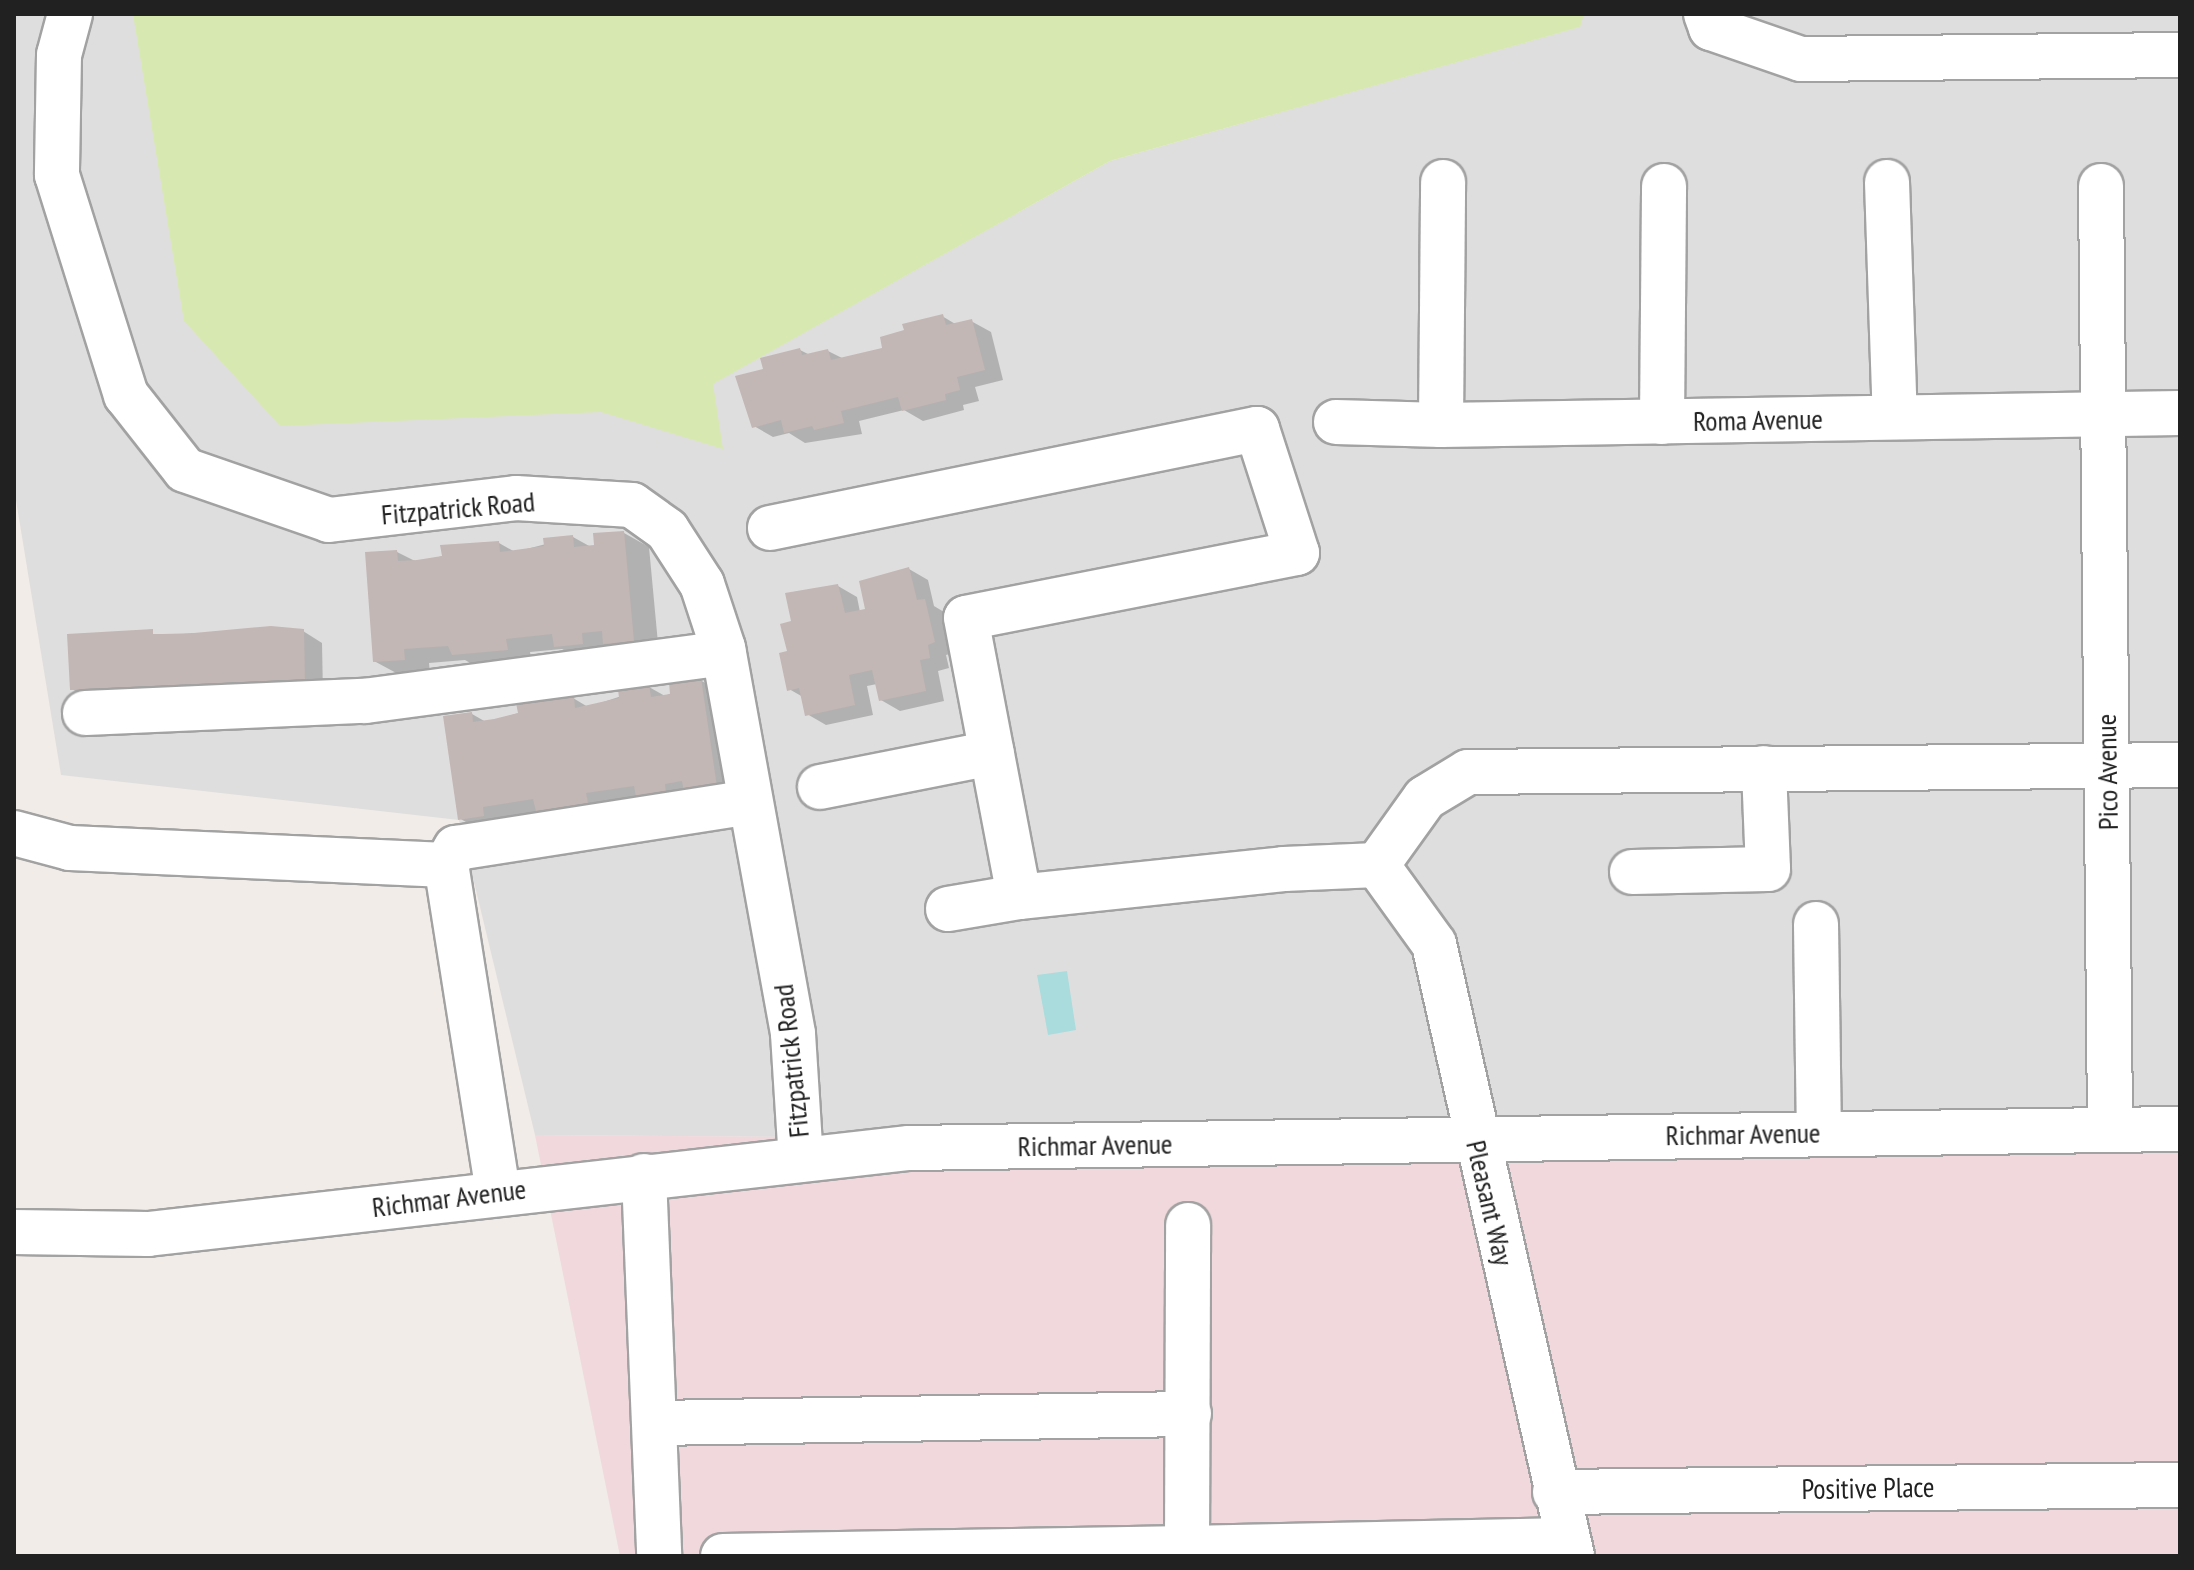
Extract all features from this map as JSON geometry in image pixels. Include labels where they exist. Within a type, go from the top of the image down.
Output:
[{"type":"street","name":"Fitzpatrick Road","points":[[70,14],[59,55],[57,175],[126,395],[185,470],[329,520],[516,498],[632,505],[667,530],[702,584],[724,653],[793,1034],[801,1160]]},
{"type":"street","points":[[1706,14],[1711,28],[1801,59],[2180,55]]},
{"type":"street","points":[[1441,425],[1443,182]]},
{"type":"street","points":[[1887,182],[1895,417]]},
{"type":"street","points":[[1662,422],[1664,186]]},
{"type":"street","name":"Pico Avenue","points":[[2101,186],[2106,414],[2110,1130]]},
{"type":"street","name":"Roma Avenue","points":[[1336,422],[1441,425],[2180,413]]},
{"type":"street","points":[[770,528],[1257,429],[1297,553],[966,618],[1019,897]]},
{"type":"street","points":[[85,713],[365,701],[724,653]]},
{"type":"street","points":[[820,787],[992,753]]},
{"type":"street","points":[[948,909],[1019,897],[1284,869],[1377,865],[1425,798],[1468,772],[2180,765]]},
{"type":"street","points":[[1632,872],[1768,869],[1764,768]]},
{"type":"street","points":[[498,1192],[446,865],[456,848],[484,840],[749,802]]},
{"type":"street","points":[[14,833],[70,848],[446,865]]},
{"type":"street","name":"Pleasant Way","points":[[1377,865],[1434,944],[1570,1548]]},
{"type":"street","points":[[1816,924],[1819,1133]]},
{"type":"street","name":"Richmar Avenue","points":[[14,1232],[148,1234],[498,1192],[909,1148],[1475,1137],[2180,1129]]},
{"type":"street","points":[[644,1176],[659,1556]]},
{"type":"street","points":[[1187,1548],[1188,1225]]},
{"type":"street","points":[[656,1423],[1189,1414]]},
{"type":"street","name":"Positive Place","points":[[1555,1492],[2180,1485]]},
{"type":"street","points":[[723,1556],[1187,1548],[1570,1548]]},
{"type":"shaded area","points":[[14,14],[253,14],[712,384],[1110,161],[1579,27],[1583,14],[2180,14],[2180,1148],[535,1135],[459,820],[61,775],[14,488]]},
{"type":"shaded area","points":[[535,1135],[2180,1148],[2180,1556],[620,1556]]},
{"type":"green space","points":[[133,14],[1584,14],[1580,27],[1110,161],[713,384],[723,449],[601,412],[280,426],[184,321]]},
{"type":"water","points":[[1067,971],[1076,1030],[1048,1035],[1037,975]]},
{"type":"building","points":[[943,314],[946,325],[972,319],[985,370],[957,377],[960,390],[945,394],[946,400],[902,411],[898,397],[841,411],[844,423],[814,430],[812,426],[784,433],[781,420],[752,428],[735,376],[763,369],[760,358],[800,348],[802,355],[828,349],[831,360],[882,348],[880,337],[904,330],[902,324]]},
{"type":"building","points":[[624,531],[634,641],[603,644],[602,631],[582,633],[583,644],[554,647],[552,634],[506,639],[508,650],[452,655],[448,646],[404,649],[405,660],[373,662],[365,552],[397,550],[398,561],[417,560],[442,556],[440,545],[499,541],[500,552],[544,546],[543,538],[573,535],[574,547],[594,545],[593,533]]},
{"type":"building","points":[[909,567],[917,600],[925,599],[935,642],[928,645],[930,658],[920,660],[926,691],[879,701],[872,670],[849,675],[855,705],[805,716],[799,688],[787,691],[779,653],[787,651],[780,624],[791,621],[785,593],[838,584],[845,613],[865,609],[859,581]]},
{"type":"building","points":[[271,626],[304,629],[305,685],[70,690],[67,634],[153,629],[153,634],[183,634]]},
{"type":"building","points":[[701,678],[717,787],[684,792],[682,781],[665,784],[666,793],[636,797],[634,786],[586,793],[588,803],[536,811],[533,799],[483,807],[484,816],[458,820],[443,716],[472,712],[473,722],[494,719],[518,713],[516,703],[574,696],[575,708],[619,698],[618,689],[649,684],[651,697],[670,694],[669,682]]}]
